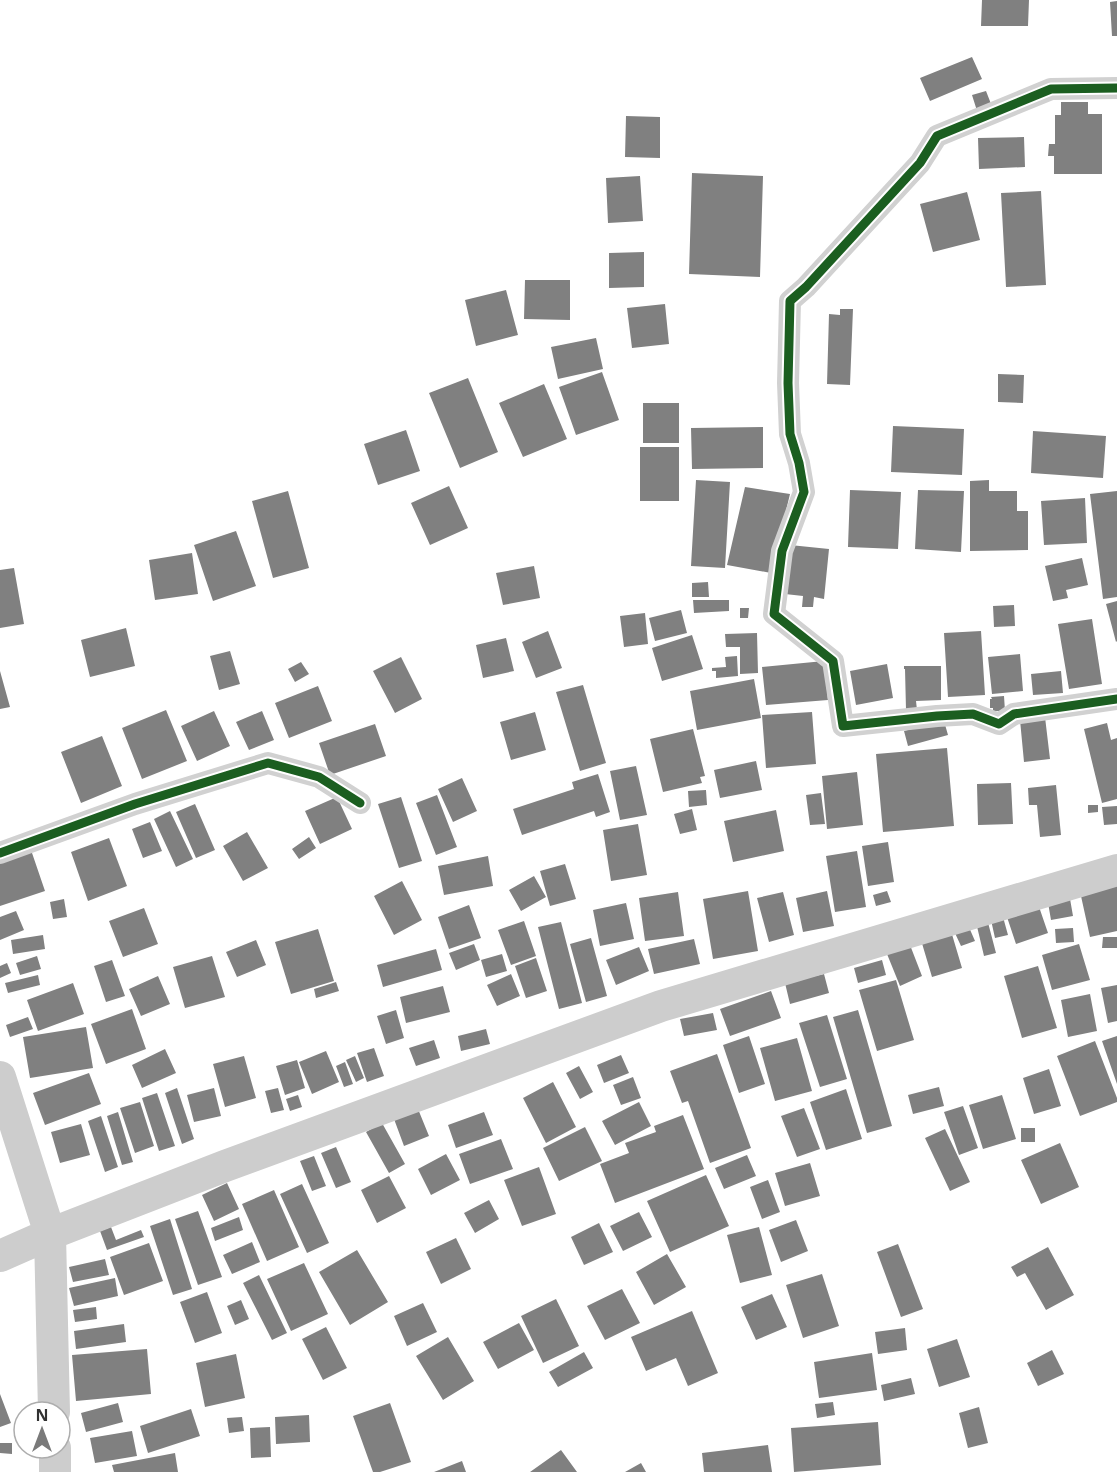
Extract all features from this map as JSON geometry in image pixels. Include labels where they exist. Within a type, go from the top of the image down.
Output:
[{"type":"main road","points":[[0,1256],[50,1234],[225,1166],[661,1006],[1117,870]]},
{"type":"main road","points":[[0,1077],[50,1234],[54,1400]]},
{"type":"street","points":[[1117,88],[1052,89],[937,136],[920,163],[806,287],[790,301],[788,382],[790,434],[799,463],[804,492],[782,551],[774,614],[833,661],[843,726],[973,714],[999,724],[1014,714],[1117,699]]},
{"type":"street","points":[[0,853],[135,804],[268,763],[319,777],[360,803]]},
{"type":"building","points":[[982,0],[1029,0],[1028,26],[981,26]]},
{"type":"building","points":[[1117,1],[1117,36],[1112,36],[1110,2]]},
{"type":"building","points":[[972,57],[982,79],[930,101],[920,78]]},
{"type":"building","points":[[986,91],[993,109],[978,114],[972,95]]},
{"type":"building","points":[[1061,102],[1088,102],[1088,114],[1102,114],[1102,174],[1054,174],[1054,156],[1048,156],[1049,144],[1055,144],[1055,115],[1061,115]]},
{"type":"building","points":[[626,116],[660,117],[660,158],[625,157]]},
{"type":"building","points":[[1024,137],[1025,167],[979,169],[978,138]]},
{"type":"building","points":[[692,173],[763,176],[760,277],[689,274]]},
{"type":"building","points":[[640,176],[643,221],[608,223],[606,178]]},
{"type":"building","points":[[1041,191],[1046,285],[1006,287],[1001,193]]},
{"type":"building","points":[[967,192],[980,240],[933,252],[920,204]]},
{"type":"building","points":[[644,252],[644,287],[609,288],[609,253]]},
{"type":"building","points":[[525,280],[570,280],[570,320],[524,319]]},
{"type":"building","points":[[506,290],[518,335],[476,346],[465,300]]},
{"type":"building","points":[[665,304],[669,344],[632,348],[627,308]]},
{"type":"building","points":[[840,309],[853,309],[850,385],[827,384],[829,314],[840,315]]},
{"type":"building","points":[[596,338],[603,369],[558,379],[551,347]]},
{"type":"building","points":[[602,372],[619,420],[576,435],[559,387]]},
{"type":"building","points":[[998,374],[1024,375],[1023,403],[998,402]]},
{"type":"building","points":[[468,378],[498,452],[460,468],[429,393]]},
{"type":"building","points":[[544,384],[567,439],[523,457],[499,403]]},
{"type":"building","points":[[643,403],[679,403],[679,443],[643,443]]},
{"type":"building","points":[[893,426],[964,429],[962,475],[891,472]]},
{"type":"building","points":[[763,427],[763,468],[692,469],[691,428]]},
{"type":"building","points":[[406,430],[420,471],[378,485],[364,444]]},
{"type":"building","points":[[1033,431],[1106,436],[1103,478],[1031,473]]},
{"type":"building","points":[[640,447],[679,447],[679,501],[640,501]]},
{"type":"building","points":[[696,480],[730,482],[725,568],[691,566]]},
{"type":"building","points":[[989,480],[989,491],[1017,491],[1017,511],[1028,511],[1028,550],[970,551],[970,481]]},
{"type":"building","points":[[449,486],[468,528],[430,545],[411,503]]},
{"type":"building","points":[[745,487],[790,494],[771,573],[727,565]]},
{"type":"building","points":[[850,490],[901,492],[898,549],[848,547]]},
{"type":"building","points":[[918,490],[964,491],[961,552],[915,549]]},
{"type":"building","points":[[288,491],[309,568],[273,578],[252,501]]},
{"type":"building","points":[[1117,491],[1117,597],[1103,599],[1090,494]]},
{"type":"building","points":[[1085,498],[1087,543],[1044,545],[1041,501]]},
{"type":"building","points":[[236,531],[256,586],[213,601],[194,545]]},
{"type":"building","points":[[790,545],[829,549],[824,599],[814,597],[813,607],[802,607],[803,596],[785,594]]},
{"type":"building","points":[[192,553],[198,594],[155,600],[149,560]]},
{"type":"building","points":[[1082,558],[1088,585],[1066,590],[1068,598],[1053,601],[1045,566]]},
{"type":"building","points":[[534,566],[540,598],[503,605],[496,573]]},
{"type":"building","points":[[14,568],[24,624],[0,628],[0,570]]},
{"type":"building","points":[[708,582],[709,597],[692,597],[692,583]]},
{"type":"building","points":[[693,600],[729,600],[729,611],[694,613]]},
{"type":"building","points":[[1117,601],[1117,641],[1116,642],[1106,604]]},
{"type":"building","points":[[1014,605],[1015,626],[994,627],[993,606]]},
{"type":"building","points":[[740,608],[749,608],[748,618],[740,618]]},
{"type":"building","points":[[681,610],[687,633],[655,641],[649,618]]},
{"type":"building","points":[[645,613],[648,644],[624,647],[620,616]]},
{"type":"building","points":[[1092,619],[1102,684],[1069,689],[1058,624]]},
{"type":"building","points":[[126,628],[135,666],[90,677],[81,640]]},
{"type":"building","points":[[548,631],[562,668],[536,678],[522,642]]},
{"type":"building","points":[[981,631],[985,695],[948,697],[944,633]]},
{"type":"building","points":[[757,633],[758,673],[740,674],[740,647],[726,647],[725,634]]},
{"type":"building","points":[[692,635],[703,669],[662,681],[652,648]]},
{"type":"building","points":[[506,638],[514,671],[483,678],[476,645]]},
{"type":"building","points":[[230,651],[240,684],[219,690],[210,656]]},
{"type":"building","points":[[1020,654],[1023,691],[992,694],[988,657]]},
{"type":"building","points":[[737,656],[738,676],[716,678],[716,671],[712,671],[712,668],[726,667],[725,657]]},
{"type":"building","points":[[401,657],[422,699],[395,713],[373,671]]},
{"type":"building","points":[[824,661],[828,700],[766,705],[762,667]]},
{"type":"building","points":[[301,662],[309,674],[295,682],[288,669]]},
{"type":"building","points":[[887,664],[893,698],[856,705],[850,671]]},
{"type":"building","points":[[904,666],[941,666],[941,700],[916,701],[917,710],[906,710]]},
{"type":"building","points":[[0,671],[10,707],[0,709]]},
{"type":"building","points":[[1061,671],[1063,693],[1033,695],[1031,674]]},
{"type":"building","points":[[754,679],[761,718],[697,730],[690,691]]},
{"type":"building","points":[[583,685],[606,763],[580,771],[556,692]]},
{"type":"building","points":[[318,686],[332,721],[289,738],[275,703]]},
{"type":"building","points":[[1004,696],[1005,711],[993,711],[993,708],[990,708],[991,697]]},
{"type":"building","points":[[166,710],[187,761],[142,779],[122,728]]},
{"type":"building","points":[[214,711],[230,746],[197,761],[181,726]]},
{"type":"building","points":[[262,711],[274,740],[249,750],[236,722]]},
{"type":"building","points":[[535,712],[546,750],[511,760],[500,722]]},
{"type":"building","points":[[812,712],[816,764],[766,768],[762,715]]},
{"type":"building","points":[[1045,717],[1050,759],[1024,762],[1020,720]]},
{"type":"building","points":[[944,721],[948,735],[908,746],[904,731]]},
{"type":"building","points":[[1107,723],[1111,740],[1117,738],[1117,799],[1102,803],[1084,729]]},
{"type":"building","points":[[375,724],[386,756],[330,775],[319,743]]},
{"type":"building","points":[[693,729],[705,776],[700,777],[702,783],[663,792],[650,739]]},
{"type":"building","points":[[102,736],[122,786],[81,803],[61,752]]},
{"type":"building","points":[[947,748],[954,826],[883,832],[876,754]]},
{"type":"building","points":[[756,761],[762,790],[720,798],[714,770]]},
{"type":"building","points":[[636,766],[647,815],[620,820],[610,771]]},
{"type":"building","points":[[857,772],[863,825],[827,829],[822,776]]},
{"type":"building","points":[[598,774],[610,812],[596,817],[594,811],[522,835],[513,809],[574,789],[572,782]]},
{"type":"building","points":[[462,778],[477,811],[453,822],[438,789]]},
{"type":"building","points":[[1011,783],[1013,824],[978,825],[977,784]]},
{"type":"building","points":[[1056,785],[1061,835],[1040,837],[1037,805],[1029,805],[1028,788]]},
{"type":"building","points":[[706,790],[707,805],[689,807],[688,791]]},
{"type":"building","points":[[821,793],[825,824],[810,825],[806,795]]},
{"type":"building","points":[[437,795],[457,847],[436,855],[416,803]]},
{"type":"building","points":[[337,797],[352,829],[320,844],[305,811]]},
{"type":"building","points":[[401,797],[422,861],[399,868],[378,804]]},
{"type":"building","points":[[195,804],[215,850],[196,858],[176,812]]},
{"type":"building","points":[[1088,805],[1098,805],[1098,812],[1088,813]]},
{"type":"building","points":[[1117,806],[1117,824],[1104,825],[1102,807]]},
{"type":"building","points":[[692,809],[697,830],[680,834],[674,814]]},
{"type":"building","points":[[776,810],[784,851],[733,862],[724,821]]},
{"type":"building","points":[[170,811],[193,859],[176,867],[154,819]]},
{"type":"building","points":[[150,822],[162,851],[143,858],[132,829]]},
{"type":"building","points":[[638,824],[647,875],[611,881],[603,830]]},
{"type":"building","points":[[247,832],[268,868],[243,881],[223,846]]},
{"type":"building","points":[[309,837],[316,848],[299,859],[292,849]]},
{"type":"building","points":[[109,838],[127,886],[88,901],[71,852]]},
{"type":"building","points":[[888,842],[894,882],[868,886],[862,846]]},
{"type":"building","points":[[31,850],[45,891],[0,906],[0,860]]},
{"type":"building","points":[[857,851],[866,907],[835,912],[826,856]]},
{"type":"building","points":[[488,856],[493,886],[444,895],[438,866]]},
{"type":"building","points":[[565,864],[576,899],[550,906],[540,871]]},
{"type":"building","points":[[534,876],[546,897],[521,911],[509,890]]},
{"type":"building","points":[[1117,879],[1117,931],[1090,937],[1079,887]]},
{"type":"building","points":[[402,881],[422,920],[394,935],[374,896]]},
{"type":"building","points":[[748,891],[758,951],[713,959],[703,899]]},
{"type":"building","points":[[827,891],[834,926],[803,932],[796,898]]},
{"type":"building","points":[[887,891],[891,902],[876,906],[873,895]]},
{"type":"building","points":[[678,892],[684,936],[645,941],[639,898]]},
{"type":"building","points":[[783,892],[794,935],[769,942],[757,898]]},
{"type":"building","points":[[1069,893],[1073,916],[1051,920],[1047,897]]},
{"type":"building","points":[[1036,898],[1048,933],[1016,944],[1004,908]]},
{"type":"building","points":[[64,899],[67,917],[53,919],[50,902]]},
{"type":"building","points":[[626,903],[634,939],[600,946],[593,910]]},
{"type":"building","points":[[469,905],[481,938],[449,949],[438,917]]},
{"type":"building","points":[[144,908],[158,944],[123,957],[109,921]]},
{"type":"building","points":[[16,911],[24,930],[0,940],[0,917]]},
{"type":"building","points":[[986,915],[996,953],[984,956],[975,918]]},
{"type":"building","points":[[1003,917],[1008,935],[995,938],[991,920]]},
{"type":"building","points":[[524,921],[536,956],[511,965],[498,930]]},
{"type":"building","points":[[561,922],[582,1003],[559,1009],[538,927]]},
{"type":"building","points":[[968,925],[975,941],[961,946],[954,931]]},
{"type":"building","points":[[1073,928],[1074,942],[1056,943],[1055,929]]},
{"type":"building","points":[[318,929],[334,981],[291,994],[275,942]]},
{"type":"building","points":[[951,931],[962,968],[932,977],[921,940]]},
{"type":"building","points":[[43,935],[45,949],[13,954],[11,940]]},
{"type":"building","points":[[1103,937],[1117,937],[1117,948],[1102,948]]},
{"type":"building","points":[[591,938],[607,996],[586,1002],[570,944]]},
{"type":"building","points":[[694,939],[700,964],[654,974],[648,949]]},
{"type":"building","points":[[256,940],[266,965],[237,977],[226,952]]},
{"type":"building","points":[[474,944],[480,960],[456,970],[449,953]]},
{"type":"building","points":[[1079,944],[1090,980],[1052,990],[1042,955]]},
{"type":"building","points":[[910,945],[922,976],[900,986],[887,954]]},
{"type":"building","points":[[639,947],[649,971],[616,985],[606,960]]},
{"type":"building","points":[[436,949],[442,970],[383,987],[377,965]]},
{"type":"building","points":[[502,954],[507,971],[486,977],[481,960]]},
{"type":"building","points":[[37,956],[41,969],[20,975],[16,963]]},
{"type":"building","points":[[212,956],[225,997],[185,1008],[173,967]]},
{"type":"building","points":[[536,958],[547,991],[526,998],[515,966]]},
{"type":"building","points":[[112,960],[125,996],[106,1002],[94,966]]},
{"type":"building","points":[[882,960],[886,975],[858,983],[854,968]]},
{"type":"building","points":[[7,963],[11,973],[0,978],[0,966]]},
{"type":"building","points":[[1038,966],[1057,1028],[1022,1038],[1004,976]]},
{"type":"building","points":[[511,974],[520,996],[497,1006],[487,985]]},
{"type":"building","points":[[824,974],[829,993],[790,1004],[785,983]]},
{"type":"building","points":[[38,975],[40,985],[8,993],[5,983]]},
{"type":"building","points":[[158,976],[170,1004],[141,1016],[129,989]]},
{"type":"building","points":[[896,980],[914,1040],[877,1051],[859,990]]},
{"type":"building","points":[[336,982],[339,991],[316,998],[314,989]]},
{"type":"building","points":[[73,983],[84,1014],[38,1031],[27,1000]]},
{"type":"building","points":[[1117,985],[1117,1021],[1108,1023],[1101,988]]},
{"type":"building","points":[[443,986],[450,1012],[406,1023],[400,997]]},
{"type":"building","points":[[771,991],[781,1018],[730,1036],[720,1009]]},
{"type":"building","points":[[1090,994],[1097,1031],[1068,1037],[1061,1000]]},
{"type":"building","points":[[132,1009],[146,1049],[106,1064],[91,1024]]},
{"type":"building","points":[[396,1010],[404,1038],[386,1044],[377,1016]]},
{"type":"building","points":[[858,1010],[892,1126],[867,1133],[833,1017]]},
{"type":"building","points":[[713,1013],[717,1030],[684,1036],[680,1019]]},
{"type":"building","points":[[827,1015],[847,1079],[820,1087],[799,1023]]},
{"type":"building","points":[[28,1017],[33,1029],[10,1037],[6,1025]]},
{"type":"building","points":[[86,1027],[93,1068],[30,1078],[23,1037]]},
{"type":"building","points":[[486,1029],[490,1044],[461,1051],[458,1036]]},
{"type":"building","points":[[749,1036],[765,1084],[739,1093],[723,1045]]},
{"type":"building","points":[[1117,1036],[1117,1084],[1102,1041]]},
{"type":"building","points":[[797,1038],[812,1091],[775,1101],[760,1048]]},
{"type":"building","points":[[434,1040],[440,1058],[416,1066],[409,1048]]},
{"type":"building","points":[[1095,1041],[1117,1102],[1080,1116],[1057,1056]]},
{"type":"building","points":[[374,1048],[384,1076],[367,1082],[357,1053]]},
{"type":"building","points":[[165,1049],[176,1073],[142,1088],[132,1065]]},
{"type":"building","points":[[326,1051],[339,1082],[312,1094],[299,1062]]},
{"type":"building","points":[[717,1054],[751,1148],[710,1163],[688,1101],[682,1103],[670,1071]]},
{"type":"building","points":[[621,1055],[629,1073],[604,1083],[597,1065]]},
{"type":"building","points":[[244,1056],[256,1098],[225,1107],[213,1064]]},
{"type":"building","points":[[355,1056],[364,1078],[356,1082],[346,1060]]},
{"type":"building","points":[[297,1060],[305,1088],[285,1095],[276,1066]]},
{"type":"building","points":[[345,1062],[353,1084],[344,1087],[336,1066]]},
{"type":"building","points":[[579,1066],[593,1092],[580,1099],[566,1073]]},
{"type":"building","points":[[1049,1069],[1061,1106],[1034,1114],[1023,1078]]},
{"type":"building","points":[[89,1073],[101,1104],[45,1125],[33,1093]]},
{"type":"building","points":[[633,1077],[641,1098],[621,1105],[613,1085]]},
{"type":"building","points":[[553,1082],[576,1127],[546,1143],[523,1098]]},
{"type":"building","points":[[939,1087],[944,1106],[913,1114],[908,1095]]},
{"type":"building","points":[[177,1088],[194,1139],[182,1144],[165,1093]]},
{"type":"building","points":[[214,1088],[221,1116],[194,1122],[187,1095]]},
{"type":"building","points":[[278,1088],[284,1110],[271,1113],[265,1091]]},
{"type":"building","points":[[846,1089],[862,1139],[826,1150],[810,1102]]},
{"type":"building","points":[[157,1093],[175,1146],[159,1151],[142,1098]]},
{"type":"building","points":[[298,1095],[302,1107],[290,1111],[286,1099]]},
{"type":"building","points":[[1002,1095],[1016,1139],[983,1149],[969,1105]]},
{"type":"building","points":[[140,1102],[154,1146],[135,1153],[120,1108]]},
{"type":"building","points":[[639,1102],[651,1126],[615,1145],[602,1121]]},
{"type":"building","points":[[963,1106],[978,1148],[959,1155],[944,1112]]},
{"type":"building","points":[[804,1108],[820,1149],[797,1157],[781,1116]]},
{"type":"building","points":[[418,1109],[429,1136],[404,1146],[394,1119]]},
{"type":"building","points":[[118,1112],[133,1162],[122,1165],[107,1116]]},
{"type":"building","points":[[484,1112],[493,1135],[456,1148],[448,1125]]},
{"type":"building","points":[[683,1115],[704,1169],[615,1203],[600,1164],[629,1153],[625,1143],[656,1132],[654,1126]]},
{"type":"building","points":[[101,1116],[118,1167],[105,1172],[88,1121]]},
{"type":"building","points":[[382,1123],[405,1164],[389,1173],[366,1132]]},
{"type":"building","points":[[81,1124],[90,1155],[60,1163],[51,1132]]},
{"type":"building","points":[[585,1127],[602,1161],[559,1181],[543,1148]]},
{"type":"building","points":[[1021,1128],[1035,1128],[1035,1142],[1021,1142]]},
{"type":"building","points":[[945,1129],[970,1182],[950,1191],[925,1138]]},
{"type":"building","points":[[501,1139],[513,1169],[470,1184],[459,1154]]},
{"type":"building","points":[[1060,1143],[1079,1187],[1041,1204],[1021,1160]]},
{"type":"building","points":[[336,1147],[351,1182],[336,1188],[321,1153]]},
{"type":"building","points":[[446,1154],[460,1180],[431,1195],[418,1169]]},
{"type":"building","points":[[747,1155],[756,1176],[724,1189],[715,1168]]},
{"type":"building","points":[[314,1156],[326,1186],[312,1191],[300,1161]]},
{"type":"building","points":[[810,1163],[820,1196],[785,1206],[775,1173]]},
{"type":"building","points":[[539,1167],[556,1214],[522,1226],[504,1180]]},
{"type":"building","points":[[706,1175],[729,1226],[670,1252],[647,1201]]},
{"type":"building","points":[[389,1176],[406,1208],[377,1223],[361,1190]]},
{"type":"building","points":[[768,1180],[780,1212],[762,1219],[750,1187]]},
{"type":"building","points":[[227,1183],[239,1209],[214,1221],[202,1195]]},
{"type":"building","points":[[302,1184],[329,1243],[307,1253],[280,1194]]},
{"type":"building","points":[[274,1190],[299,1247],[267,1261],[242,1204]]},
{"type":"building","points":[[489,1200],[499,1219],[475,1233],[464,1213]]},
{"type":"building","points":[[198,1211],[222,1277],[198,1285],[175,1219]]},
{"type":"building","points":[[639,1212],[652,1237],[623,1251],[610,1226]]},
{"type":"building","points":[[239,1217],[243,1230],[215,1241],[211,1228]]},
{"type":"building","points":[[170,1219],[192,1289],[173,1295],[150,1226]]},
{"type":"building","points":[[796,1220],[808,1251],[781,1262],[769,1230]]},
{"type":"building","points":[[599,1223],[613,1252],[584,1265],[571,1237]]},
{"type":"building","points":[[111,1227],[116,1240],[141,1230],[144,1237],[107,1250],[100,1231]]},
{"type":"building","points":[[759,1227],[772,1275],[740,1283],[727,1235]]},
{"type":"building","points":[[456,1238],[471,1269],[441,1284],[426,1252]]},
{"type":"building","points":[[252,1242],[260,1262],[232,1274],[223,1255]]},
{"type":"building","points":[[149,1243],[163,1281],[124,1295],[110,1257]]},
{"type":"building","points":[[898,1244],[923,1309],[901,1317],[877,1252]]},
{"type":"building","points":[[1048,1247],[1074,1295],[1046,1310],[1025,1273],[1017,1277],[1011,1267]]},
{"type":"building","points":[[357,1250],[388,1302],[350,1325],[319,1272]]},
{"type":"building","points":[[667,1254],[686,1287],[654,1305],[636,1272]]},
{"type":"building","points":[[105,1259],[109,1275],[73,1282],[69,1267]]},
{"type":"building","points":[[304,1263],[328,1314],[291,1331],[267,1279]]},
{"type":"building","points":[[822,1274],[839,1326],[803,1338],[786,1285]]},
{"type":"building","points":[[259,1275],[287,1333],[272,1340],[243,1283]]},
{"type":"building","points":[[115,1278],[118,1296],[74,1306],[69,1288]]},
{"type":"building","points":[[622,1289],[640,1323],[605,1340],[587,1306]]},
{"type":"building","points":[[207,1292],[222,1333],[195,1343],[180,1302]]},
{"type":"building","points":[[772,1294],[787,1327],[756,1340],[741,1307]]},
{"type":"building","points":[[556,1299],[579,1346],[543,1363],[521,1316]]},
{"type":"building","points":[[241,1300],[249,1319],[235,1325],[227,1306]]},
{"type":"building","points":[[423,1303],[437,1332],[407,1346],[394,1316]]},
{"type":"building","points":[[96,1307],[97,1319],[75,1322],[73,1310]]},
{"type":"building","points":[[692,1311],[718,1373],[688,1386],[676,1358],[646,1371],[631,1337]]},
{"type":"building","points":[[519,1323],[534,1350],[498,1369],[483,1342]]},
{"type":"building","points":[[124,1324],[126,1342],[76,1349],[74,1331]]},
{"type":"building","points":[[326,1327],[347,1368],[323,1380],[302,1339]]},
{"type":"building","points":[[905,1328],[907,1350],[878,1354],[875,1332]]},
{"type":"building","points":[[448,1337],[474,1381],[443,1400],[416,1356]]},
{"type":"building","points":[[957,1339],[970,1377],[939,1387],[927,1349]]},
{"type":"building","points":[[147,1349],[151,1394],[76,1401],[72,1355]]},
{"type":"building","points":[[1052,1350],[1064,1374],[1038,1386],[1027,1363]]},
{"type":"building","points":[[584,1352],[593,1368],[558,1387],[549,1372]]},
{"type":"building","points":[[872,1353],[877,1390],[819,1398],[814,1362]]},
{"type":"building","points":[[236,1354],[245,1398],[205,1407],[196,1363]]},
{"type":"building","points":[[911,1378],[915,1394],[884,1401],[881,1385]]},
{"type":"building","points":[[0,1394],[11,1423],[0,1427]]},
{"type":"building","points":[[833,1402],[835,1415],[817,1418],[815,1404]]},
{"type":"building","points":[[118,1403],[123,1422],[86,1432],[81,1413]]},
{"type":"building","points":[[390,1403],[411,1462],[373,1472],[353,1416]]},
{"type":"building","points":[[979,1407],[988,1443],[968,1448],[959,1413]]},
{"type":"building","points":[[191,1409],[200,1436],[148,1453],[140,1426]]},
{"type":"building","points":[[309,1415],[310,1442],[276,1444],[275,1417]]},
{"type":"building","points":[[242,1417],[244,1431],[229,1433],[227,1418]]},
{"type":"building","points":[[878,1422],[881,1465],[794,1472],[791,1428]]},
{"type":"building","points":[[270,1427],[271,1457],[251,1458],[250,1428]]},
{"type":"building","points":[[132,1431],[137,1456],[95,1463],[90,1438]]},
{"type":"building","points":[[0,1443],[12,1443],[12,1454],[0,1453]]},
{"type":"building","points":[[768,1445],[772,1472],[704,1472],[702,1453]]},
{"type":"building","points":[[561,1450],[577,1472],[530,1472]]},
{"type":"building","points":[[175,1453],[178,1472],[114,1472],[112,1465]]},
{"type":"building","points":[[462,1461],[466,1472],[434,1472]]},
{"type":"building","points":[[641,1463],[646,1472],[625,1472]]},
{"type":"cycle path","points":[[1117,88],[1051,89],[937,136],[920,163],[806,287],[790,301],[788,383],[790,434],[799,463],[804,492],[782,551],[774,614],[833,661],[843,726],[973,714],[999,724],[1014,714],[1117,699]]},
{"type":"cycle path","points":[[0,853],[135,804],[268,763],[319,777],[360,803]]}]
